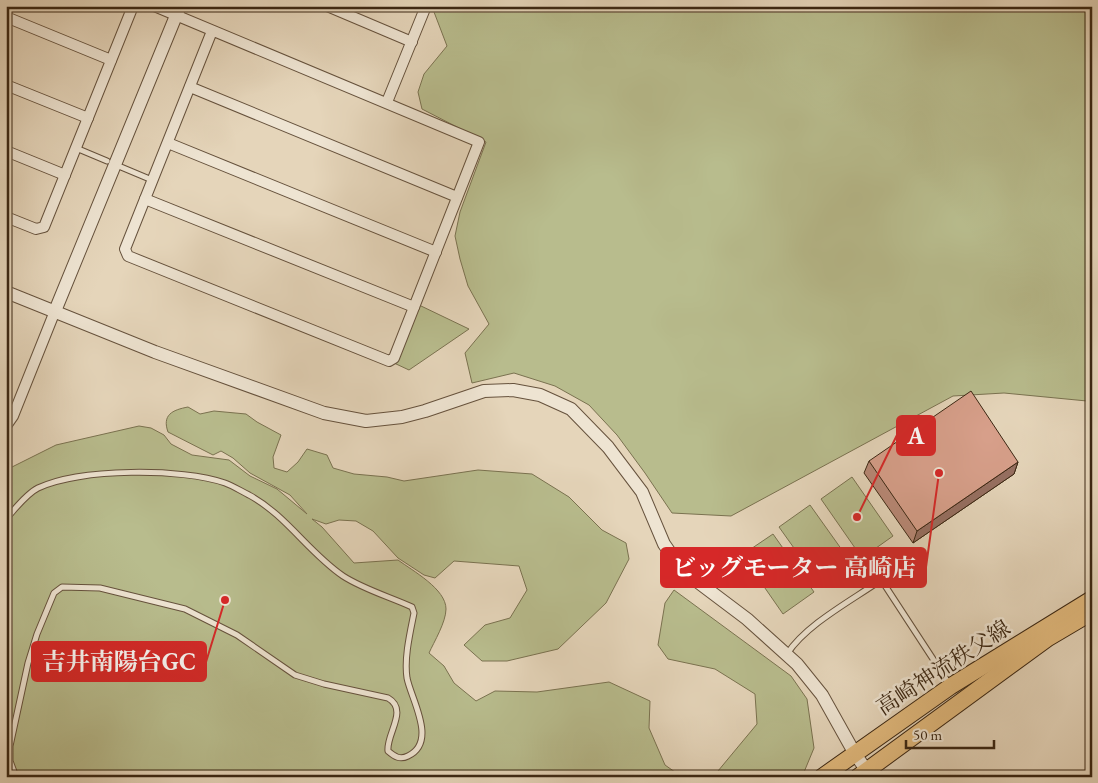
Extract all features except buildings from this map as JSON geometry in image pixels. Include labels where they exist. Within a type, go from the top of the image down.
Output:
[{"type":"main road","name":"高崎神流秩父線","points":[[822,777],[951,686],[1092,599]]},
{"type":"main road","name":"高崎神流秩父線","points":[[862,774],[1048,638],[1092,612]]},
{"type":"street","points":[[6,218],[36,229],[44,227],[133,6]]},
{"type":"street","points":[[154,6],[178,10],[212,31],[387,102],[479,142],[394,358],[389,361],[128,256],[126,249],[212,31]]},
{"type":"street","points":[[327,6],[412,42]]},
{"type":"street","points":[[387,102],[426,6]]},
{"type":"street","points":[[6,426],[13,416],[178,10]]},
{"type":"street","points":[[6,17],[111,60]]},
{"type":"street","points":[[6,85],[88,118]]},
{"type":"street","points":[[190,87],[457,197]]},
{"type":"street","points":[[168,142],[436,252]]},
{"type":"street","points":[[6,151],[65,175]]},
{"type":"street","points":[[145,199],[414,307]]},
{"type":"street","points":[[6,292],[156,352],[332,415],[366,421],[402,417],[484,391],[513,390],[540,395],[571,409],[608,447],[642,492],[664,544],[682,570],[747,619],[797,664],[822,695],[855,754],[862,774]]},
{"type":"lane","points":[[76,148],[107,161]]},
{"type":"lane","points":[[121,167],[153,180]]},
{"type":"lane","points":[[6,519],[39,487],[73,478],[114,473],[154,472],[197,477],[225,483],[251,496],[275,513],[312,550],[344,576],[412,608],[414,613],[408,654],[407,678],[422,723],[422,732],[416,751],[401,758],[394,756],[388,751],[387,744],[396,720],[397,708],[394,702],[388,698],[324,684],[295,675],[237,635],[185,609],[100,588],[62,587],[54,593],[37,634],[28,663],[10,746],[10,762],[16,777]]},
{"type":"lane","points":[[786,654],[794,643],[808,630],[878,582],[884,584],[951,686]]},
{"type":"green space","points":[[436,6],[1092,6],[1092,416],[1087,401],[1004,393],[953,396],[731,516],[672,513],[617,435],[589,405],[555,386],[514,373],[472,383],[465,353],[489,324],[468,286],[455,236],[460,212],[486,142],[422,109],[418,92],[424,74],[447,46],[434,12]]},
{"type":"green space","points":[[419,305],[469,329],[409,370],[394,363]]},
{"type":"green space","points":[[188,407],[200,414],[214,411],[246,414],[281,435],[273,457],[274,468],[287,472],[298,462],[307,449],[327,455],[333,468],[354,474],[387,477],[404,481],[478,470],[532,474],[569,497],[602,530],[626,543],[629,559],[606,603],[558,649],[507,661],[482,661],[464,645],[485,625],[510,618],[527,590],[519,566],[454,561],[435,578],[424,575],[398,558],[373,531],[356,521],[339,520],[326,524],[312,519],[322,527],[354,563],[398,560],[428,581],[441,594],[445,602],[445,614],[442,626],[429,653],[444,666],[454,683],[476,701],[495,691],[537,692],[609,682],[650,701],[649,728],[665,765],[682,777],[6,777],[6,470],[56,445],[139,426],[151,428],[164,435],[171,444],[192,455],[229,460],[250,476],[277,489],[307,514],[290,495],[250,473],[233,458],[221,451],[213,455],[168,432],[166,426],[167,417],[177,410]]},
{"type":"green space","points":[[852,477],[893,536],[862,558],[821,499]]},
{"type":"green space","points":[[810,505],[852,564],[821,586],[779,527]]},
{"type":"green space","points":[[773,534],[814,592],[783,614],[742,555]]},
{"type":"green space","points":[[674,590],[791,676],[807,699],[814,748],[802,777],[713,777],[757,724],[755,694],[715,669],[668,659],[658,645],[665,603]]},
{"type":"place","name":"ビッグモーター 高崎店","points":[[939,473]]},
{"type":"place","name":"A","points":[[857,517]]},
{"type":"place","name":"吉井南陽台GC","points":[[225,600]]}]
